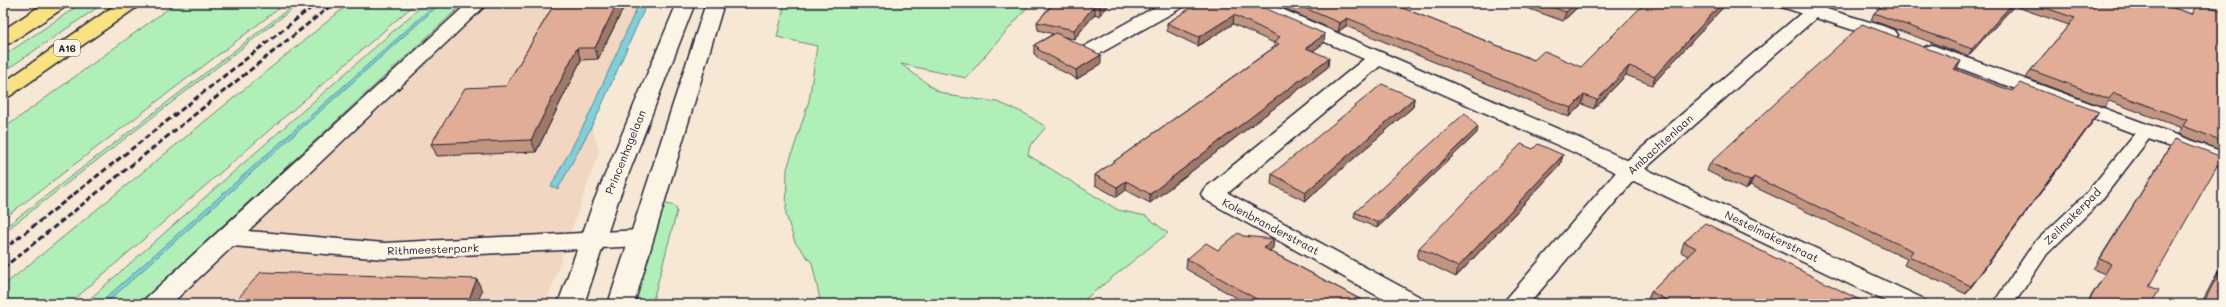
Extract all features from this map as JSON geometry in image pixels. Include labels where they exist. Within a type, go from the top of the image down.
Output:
[{"type":"highway","points":[[3,39],[58,3]]},
{"type":"highway","name":"A16","points":[[3,92],[130,3]]},
{"type":"street","points":[[155,304],[479,3]]},
{"type":"street","name":"Princenhagelaan","points":[[571,304],[606,201],[686,3]]},
{"type":"street","points":[[621,304],[640,238],[715,3]]},
{"type":"street","points":[[1092,50],[1176,3]]},
{"type":"street","points":[[1252,3],[1491,105],[1631,169]]},
{"type":"street","points":[[1789,3],[1818,7],[1854,22],[2223,160]]},
{"type":"street","name":"Ambachtenlaan","points":[[1515,304],[1631,169],[1818,7]]},
{"type":"street","name":"Kolenbranderstraat","points":[[1378,58],[1212,194],[1413,304]]},
{"type":"street","name":"Zeilmakerpad","points":[[2003,304],[2040,249],[2093,198],[2146,131]]},
{"type":"street","name":"Nestelmakerstraat","points":[[1631,169],[1913,304]]},
{"type":"street","name":"Rithmeesterpark","points":[[226,237],[384,251],[640,238]]},
{"type":"shaded area","points":[[430,3],[639,3],[588,116],[599,151],[546,304],[89,304]]},
{"type":"green space","points":[[82,3],[104,3],[3,72],[3,56]]},
{"type":"green space","points":[[176,3],[286,3],[3,219],[3,129]]},
{"type":"green space","points":[[296,3],[300,3],[3,233],[3,229]]},
{"type":"green space","points":[[350,3],[416,3],[69,304],[3,304],[3,286]]},
{"type":"green space","points":[[425,3],[464,3],[138,304],[84,304]]},
{"type":"green space","points":[[785,3],[1031,3],[966,78],[901,64],[937,91],[952,96],[997,102],[1024,113],[1046,127],[1030,146],[1028,155],[1118,210],[1146,216],[1168,233],[1079,304],[821,304],[812,263],[795,242],[786,215],[787,169],[809,101],[817,46],[777,37]]},
{"type":"green space","points":[[662,203],[675,206],[677,211],[652,304],[634,304]]},
{"type":"water","points":[[437,3],[441,3],[105,304],[99,304]]},
{"type":"water","points":[[639,3],[647,3],[597,116],[558,189],[551,186],[588,117]]},
{"type":"building","points":[[555,3],[617,3],[595,48],[577,48],[531,140],[431,144],[465,88],[506,86]]},
{"type":"building","points":[[1054,3],[1103,3],[1100,7],[1095,5],[1074,30],[1037,22]]},
{"type":"building","points":[[1199,3],[1253,3],[1325,34],[1306,48],[1329,58],[1150,194],[1126,181],[1117,187],[1095,175],[1279,44],[1274,42],[1280,37],[1234,15],[1199,37],[1167,23]]},
{"type":"building","points":[[1293,3],[1390,3],[1534,60],[1544,51],[1581,67],[1645,3],[1722,3],[1655,76],[1629,66],[1597,100],[1584,95],[1571,108],[1347,18],[1340,23]]},
{"type":"building","points":[[1540,3],[1575,3],[1566,12]]},
{"type":"building","points":[[1885,3],[2013,3],[1972,49],[1874,13]]},
{"type":"building","points":[[2031,3],[2158,3],[2192,14],[2199,3],[2223,11],[2223,141],[2183,126],[2187,120],[2114,93],[2109,99],[2031,70],[2075,18]]},
{"type":"building","points":[[1862,24],[1961,61],[1954,69],[2012,91],[2020,83],[2099,112],[1971,286],[1909,256],[1913,251],[1754,177],[1750,181],[1710,163]]},
{"type":"building","points":[[1056,33],[1101,55],[1076,70],[1037,49],[1039,48],[1034,45]]},
{"type":"building","points":[[1382,84],[1414,98],[1306,192],[1272,174]]},
{"type":"building","points":[[1465,113],[1478,127],[1378,223],[1355,212]]},
{"type":"building","points":[[2175,139],[2222,157],[2149,286],[2159,290],[2151,304],[2087,304],[2111,264],[2100,259]]},
{"type":"building","points":[[1521,144],[1533,149],[1538,144],[1563,155],[1458,267],[1419,248]]},
{"type":"building","points":[[1705,223],[1868,304],[1787,304],[1781,301],[1778,304],[1674,304],[1651,292],[1696,248],[1684,242]]},
{"type":"building","points":[[1238,233],[1243,236],[1274,239],[1264,248],[1369,304],[1265,304],[1187,259],[1206,243],[1218,250]]},
{"type":"building","points":[[2223,264],[2223,304],[2203,304]]},
{"type":"building","points":[[261,272],[477,279],[467,304],[233,304]]},
{"type":"railway","points":[[3,250],[317,3]]},
{"type":"railway","points":[[3,268],[334,3]]}]
